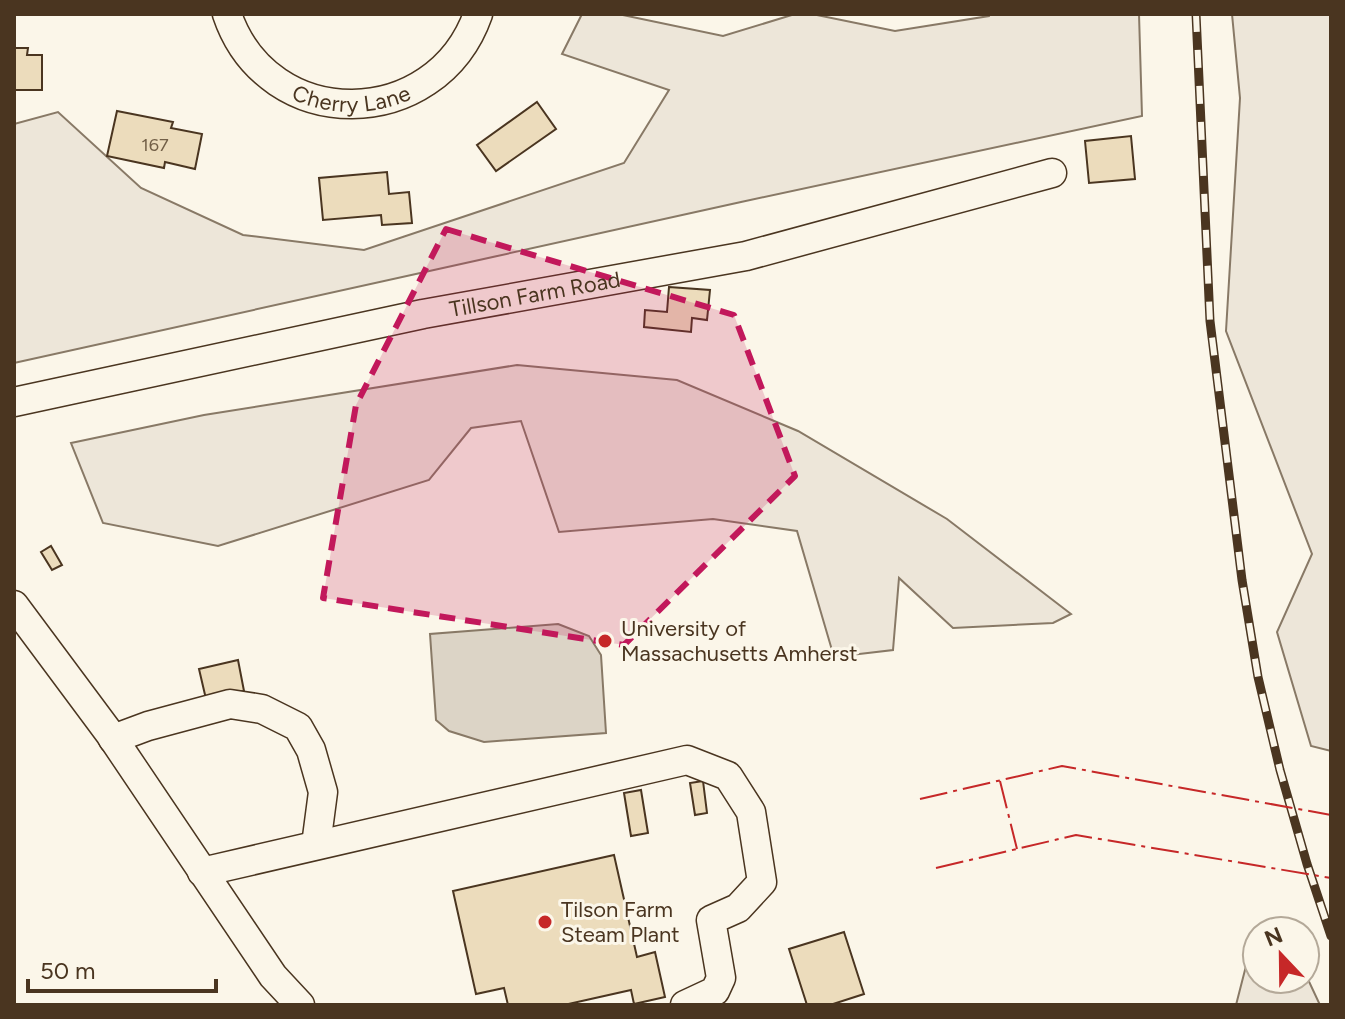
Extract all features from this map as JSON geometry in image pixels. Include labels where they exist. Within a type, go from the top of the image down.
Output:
[{"type":"street","name":"Cherry Lane","points":[[227,14],[240,43],[267,73],[302,95],[341,104],[382,102],[428,81],[452,61],[478,14]]},
{"type":"street","name":"Tillson Farm Road","points":[[14,402],[423,314],[746,256],[1052,173]]},
{"type":"street","points":[[14,605],[113,739],[273,976],[300,1005]]},
{"type":"street","points":[[113,739],[148,726],[230,704],[262,709],[298,727],[311,750],[323,792],[316,845]]},
{"type":"street","points":[[202,872],[687,760],[728,776],[751,812],[762,882],[738,908],[711,920],[721,978],[715,991],[685,1005]]},
{"type":"highlighted area","points":[[446,229],[734,315],[795,476],[624,645],[323,598],[356,405]]},
{"type":"shaded area","points":[[582,14],[618,14],[723,36],[795,14],[812,14],[895,31],[990,14],[1139,14],[1142,116],[14,363],[14,124],[58,112],[141,188],[243,235],[364,250],[624,163],[669,90],[562,54]]},
{"type":"shaded area","points":[[1232,14],[1331,14],[1331,751],[1311,746],[1277,632],[1312,554],[1226,331],[1240,98]]},
{"type":"shaded area","points":[[517,365],[677,380],[798,431],[947,519],[1071,614],[1053,623],[953,628],[899,578],[893,650],[834,657],[797,531],[713,519],[559,532],[521,421],[471,428],[429,480],[218,546],[103,523],[71,443],[204,415]]},
{"type":"shaded area","points":[[558,624],[589,636],[601,655],[606,733],[484,742],[449,731],[436,720],[430,634]]},
{"type":"shaded area","points":[[1241,986],[1241,995],[1315,995],[1320,1005],[1236,1005]]},
{"type":"building","points":[[14,48],[28,48],[27,55],[42,55],[42,90],[14,90]]},
{"type":"building","points":[[537,102],[556,129],[496,171],[477,145]]},
{"type":"building","points":[[117,111],[173,122],[171,128],[202,134],[195,169],[165,162],[164,168],[107,156]]},
{"type":"building","points":[[1131,136],[1135,179],[1089,183],[1085,141]]},
{"type":"building","points":[[387,172],[389,194],[409,192],[412,223],[382,225],[381,215],[323,220],[319,178]]},
{"type":"building","points":[[669,287],[710,290],[707,320],[692,318],[691,332],[644,327],[645,310],[667,312]]},
{"type":"building","points":[[51,546],[62,565],[52,570],[41,552]]},
{"type":"building","points":[[238,660],[244,691],[206,699],[199,669]]},
{"type":"building","points":[[703,781],[707,813],[695,815],[690,783]]},
{"type":"building","points":[[641,790],[648,833],[631,836],[624,793]]},
{"type":"building","name":"Tilson Farm Steam Plant","points":[[614,855],[637,957],[655,952],[665,997],[634,1004],[631,990],[564,1005],[508,1005],[504,988],[476,994],[453,891]]},
{"type":"building","points":[[844,932],[864,994],[830,1005],[807,1005],[789,949]]},
{"type":"railway","points":[[1196,14],[1210,321],[1242,580],[1258,677],[1280,770],[1331,936]]},
{"type":"power","points":[[920,799],[1062,766],[1331,815]]},
{"type":"power","points":[[1000,781],[1017,849]]},
{"type":"power","points":[[936,868],[1076,835],[1331,878]]},
{"type":"place","name":"University of Massachusetts Amherst","points":[[605,641]]},
{"type":"place","name":"Tilson Farm Steam Plant","points":[[545,922]]}]
